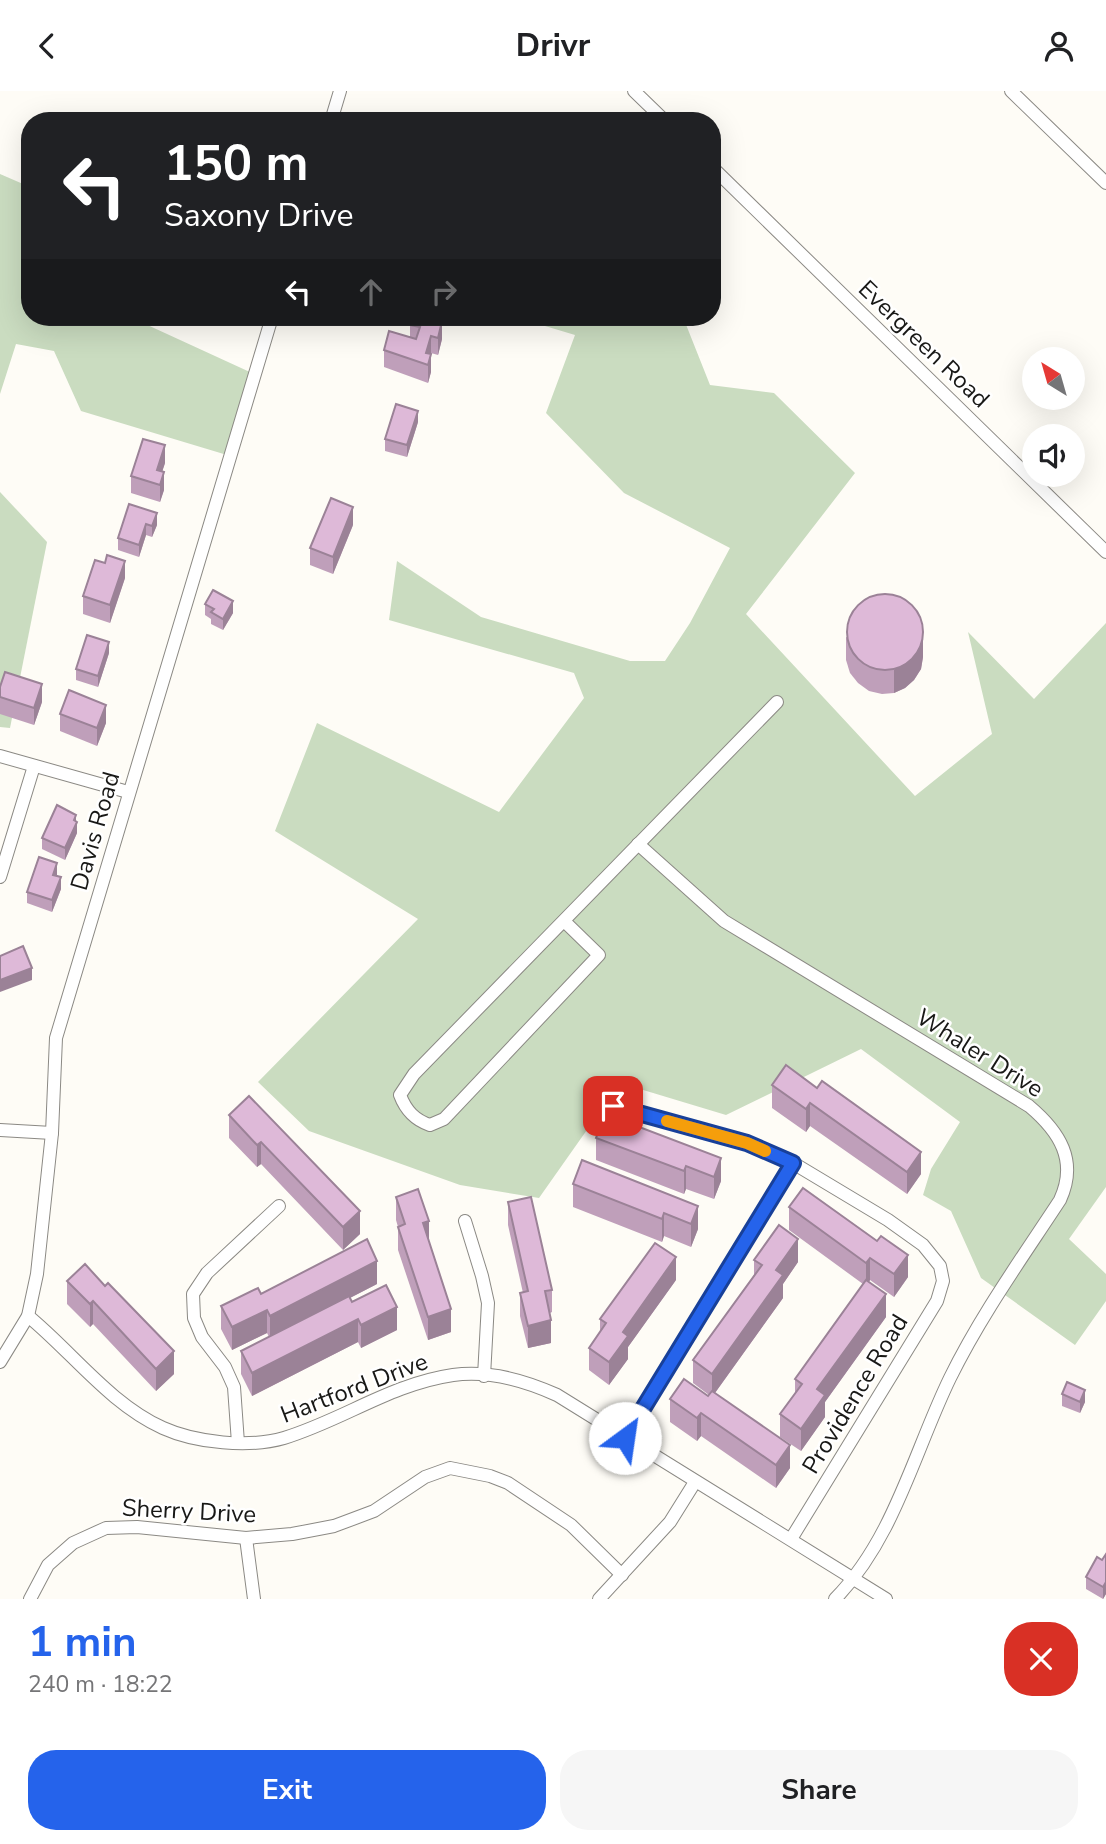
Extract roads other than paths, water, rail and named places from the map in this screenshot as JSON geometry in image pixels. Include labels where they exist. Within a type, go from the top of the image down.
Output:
[{"type":"street","points":[[334,112],[340,91]]},
{"type":"street","points":[[634,91],[656,112]]},
{"type":"street","points":[[1012,91],[1106,183]]},
{"type":"street","name":"Evergreen Road","points":[[721,176],[1106,552]]},
{"type":"street","name":"Davis Road","points":[[0,1362],[28,1316],[37,1274],[52,1133],[56,1038],[269,326]]},
{"type":"street","points":[[564,921],[599,955],[444,1119],[430,1125],[419,1121],[405,1107],[400,1095],[414,1074],[777,702]]},
{"type":"street","points":[[0,756],[128,792]]},
{"type":"street","points":[[0,877],[34,766]]},
{"type":"street","name":"Whaler Drive","points":[[638,844],[724,921],[1029,1106],[1050,1123],[1066,1158],[1068,1183],[1060,1200],[972,1336],[949,1380],[905,1487],[854,1579],[835,1599]]},
{"type":"street","points":[[613,1106],[747,1143],[793,1163],[625,1438]]},
{"type":"street","points":[[0,1130],[52,1133]]},
{"type":"street","name":"Providence Road","points":[[791,1539],[937,1301],[943,1281],[940,1266],[923,1245],[888,1220],[793,1163]]},
{"type":"street","points":[[238,1443],[234,1387],[225,1367],[202,1337],[194,1318],[193,1294],[207,1273],[279,1206]]},
{"type":"street","points":[[465,1221],[488,1303],[484,1376]]},
{"type":"street","name":"Hartford Drive","points":[[28,1316],[140,1416],[165,1429],[190,1437],[238,1443],[282,1438],[380,1395],[419,1382],[456,1374],[500,1377],[534,1385],[557,1395],[886,1599]]},
{"type":"street","name":"Sherry Drive","points":[[30,1599],[48,1565],[73,1543],[106,1528],[137,1527],[246,1538],[292,1534],[334,1525],[374,1511],[425,1477],[450,1468],[490,1476],[508,1483],[571,1525],[622,1575]]},
{"type":"street","points":[[600,1599],[670,1522],[695,1482]]},
{"type":"street","points":[[246,1538],[254,1599]]}]
